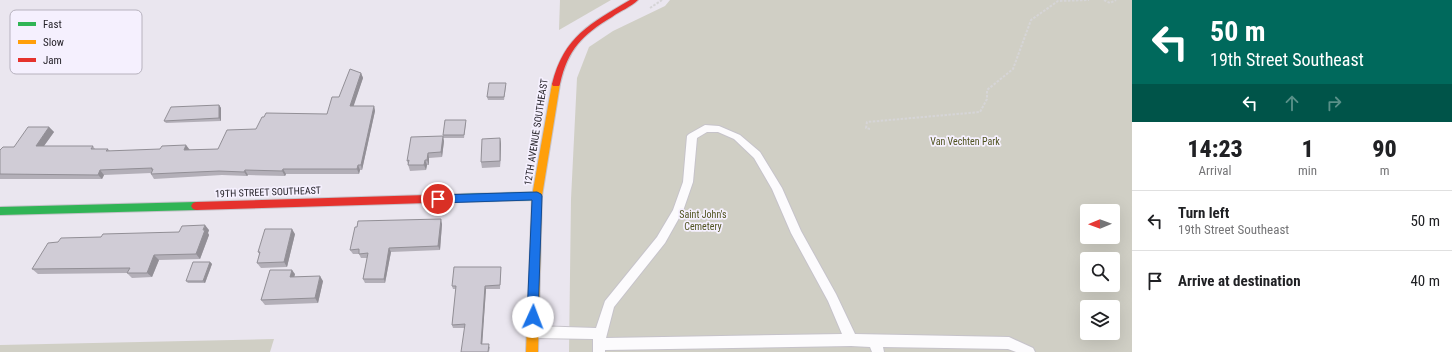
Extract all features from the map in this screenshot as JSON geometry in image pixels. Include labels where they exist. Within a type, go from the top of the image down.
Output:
[{"type":"main road","name":"12TH AVENUE SOUTHEAST","points":[[532,352],[537,196],[554,88],[562,58],[579,35],[590,26],[635,0]]},
{"type":"main road","name":"19TH STREET SOUTHEAST","points":[[0,211],[537,196]]},
{"type":"lane","points":[[599,343],[608,305],[661,240],[678,211],[688,182],[692,136],[705,128],[720,129],[737,137],[757,154],[777,188],[796,233],[832,298],[851,340]]},
{"type":"lane","points":[[532,332],[599,343],[851,340],[877,347],[1009,343],[1029,352]]},
{"type":"path","points":[[644,11],[662,0]]},
{"type":"path","points":[[870,129],[866,128],[867,122],[980,112],[987,99],[987,90],[1013,69],[1031,20],[1058,1],[1089,0]]},
{"type":"path","points":[[1104,0],[1110,3],[1116,0]]},
{"type":"green space","points":[[560,0],[611,0],[559,30]]},
{"type":"green space","points":[[670,0],[1132,0],[1132,352],[569,352],[571,199],[577,78],[589,47],[613,31],[665,6]]},
{"type":"green space","points":[[274,339],[270,352],[0,352],[0,345]]},
{"type":"building","points":[[350,69],[361,73],[350,106],[374,106],[361,165],[358,165],[357,169],[283,169],[282,171],[245,170],[244,172],[219,171],[151,174],[152,168],[100,170],[98,175],[0,174],[0,150],[3,147],[14,147],[28,127],[49,127],[36,146],[93,146],[91,149],[108,149],[106,151],[160,149],[162,146],[186,145],[184,150],[218,149],[227,130],[256,129],[262,117],[264,117],[266,113],[327,114],[332,97],[339,97]]},
{"type":"building","points":[[489,83],[506,83],[504,97],[487,97]]},
{"type":"building","points":[[219,105],[219,118],[164,121],[171,107]]},
{"type":"building","points":[[445,120],[466,120],[464,135],[443,135]]},
{"type":"building","points":[[443,136],[441,152],[428,153],[427,160],[425,160],[424,165],[408,165],[409,160],[407,161],[411,137]]},
{"type":"building","points":[[500,138],[500,161],[481,162],[482,139]]},
{"type":"building","points":[[441,219],[438,246],[389,248],[384,279],[363,279],[368,253],[359,254],[359,249],[350,250],[355,227],[357,227],[358,221]]},
{"type":"building","points":[[205,225],[203,230],[205,230],[196,254],[154,255],[147,273],[127,273],[130,268],[32,269],[48,243],[58,242],[61,238],[101,237],[103,234],[179,232],[182,226]]},
{"type":"building","points":[[265,229],[292,229],[284,262],[257,263],[260,252],[258,252]]},
{"type":"building","points":[[193,262],[210,262],[203,281],[186,281]]},
{"type":"building","points":[[454,267],[501,267],[500,285],[485,286],[481,344],[489,344],[488,352],[461,352],[465,324],[452,325],[456,286],[452,286]]},
{"type":"building","points":[[270,270],[292,270],[290,277],[320,276],[315,298],[261,300]]},
{"type":"traffic: fast","points":[[460,198],[537,196]]},
{"type":"traffic: fast","points":[[0,211],[196,206]]},
{"type":"traffic: slow","points":[[532,352],[537,196],[556,84]]},
{"type":"traffic: jam","points":[[556,84],[560,68],[566,54],[574,42],[595,24],[635,0]]},
{"type":"traffic: jam","points":[[196,206],[460,198]]},
{"type":"route","points":[[438,199],[537,196],[533,317]]},
{"type":"park label","name":"Van Vechten Park","points":[[965,141]]},
{"type":"park label","name":"Saint John's Cemetery","points":[[703,220]]}]
